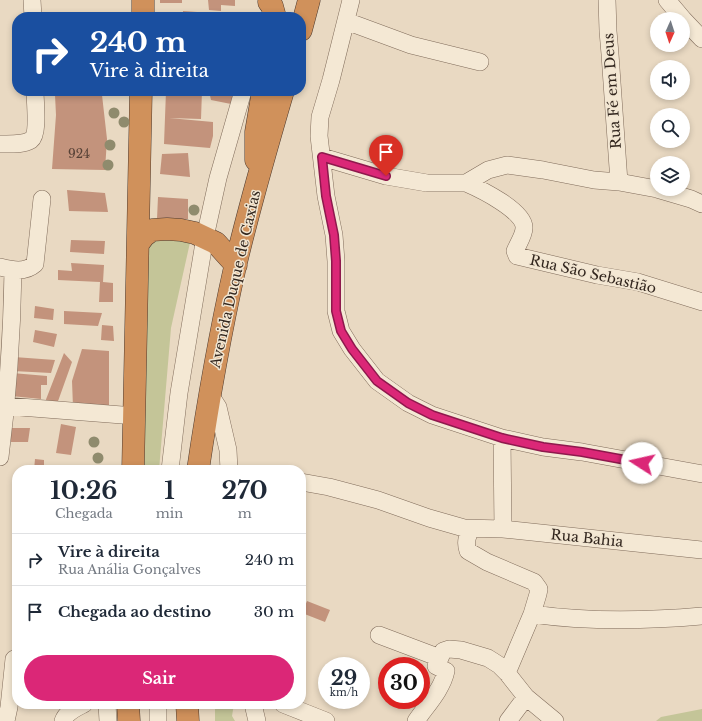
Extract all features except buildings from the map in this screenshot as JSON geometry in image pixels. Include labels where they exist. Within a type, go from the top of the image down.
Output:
[{"type":"highway","points":[[143,0],[143,12]]},
{"type":"highway","points":[[306,12],[309,0]]},
{"type":"highway","points":[[133,465],[141,96]]},
{"type":"highway","points":[[260,172],[256,164],[255,152],[256,132],[262,96]]},
{"type":"highway","name":"Avenida Duque de Caxias","points":[[199,465],[209,393],[236,265],[282,96]]},
{"type":"highway","points":[[138,244],[144,236],[152,230],[181,230],[205,237],[216,243],[236,265]]},
{"type":"highway","points":[[128,709],[129,721]]},
{"type":"highway","points":[[187,709],[188,721]]},
{"type":"street","points":[[32,0],[33,12]]},
{"type":"street","points":[[351,0],[320,117],[319,136],[326,196],[334,235],[336,261],[336,311],[341,331],[352,349],[377,381],[408,403],[432,415],[502,438],[543,447],[582,452],[702,474]]},
{"type":"street","name":"Rua Fé em Deus","points":[[607,0],[619,182]]},
{"type":"street","points":[[667,0],[677,12]]},
{"type":"street","points":[[346,21],[411,45],[480,62]]},
{"type":"street","points":[[690,26],[702,39]]},
{"type":"street","points":[[0,144],[26,142],[31,140],[34,136],[36,128],[35,96]]},
{"type":"street","points":[[171,465],[179,393],[205,237],[218,178],[243,96]]},
{"type":"street","points":[[322,157],[386,176],[427,183],[466,183],[488,170],[507,165],[650,188]]},
{"type":"street","name":"Rua São Sebastião","points":[[466,183],[483,191],[521,217],[524,223],[524,229],[515,251],[517,256],[597,275],[638,282],[702,302]]},
{"type":"street","points":[[681,196],[702,204]]},
{"type":"street","points":[[0,457],[7,406],[12,321],[6,269],[24,270],[31,268],[35,264],[42,198]]},
{"type":"street","points":[[209,393],[218,407],[228,450],[230,465]]},
{"type":"street","points":[[7,406],[135,416]]},
{"type":"street","points":[[502,438],[503,529]]},
{"type":"street","name":"Rua Bahia","points":[[306,483],[329,487],[378,500],[430,518],[471,529],[503,529],[702,550]]},
{"type":"street","points":[[471,529],[466,544],[468,551],[486,562],[534,582],[537,585],[538,594],[532,614],[507,673]]},
{"type":"street","points":[[532,614],[596,619],[702,616]]},
{"type":"street","points":[[379,635],[440,658]]},
{"type":"street","points":[[416,721],[439,688],[445,676],[446,671],[436,666],[445,649],[461,650],[488,658],[499,665],[526,697],[555,721]]},
{"type":"street","points":[[6,721],[12,687],[10,660]]},
{"type":"street","points":[[508,721],[526,697]]},
{"type":"street","points":[[107,709],[108,721]]},
{"type":"street","points":[[158,709],[158,721]]},
{"type":"street","points":[[254,709],[257,721]]},
{"type":"street","points":[[296,709],[326,721]]},
{"type":"street","points":[[63,721],[64,717],[69,713],[83,710]]},
{"type":"green space","points":[[149,235],[191,238],[171,328],[159,465],[138,465]]},
{"type":"green space","points":[[215,709],[233,709],[232,716],[235,721],[215,721]]},
{"type":"green space","points":[[702,709],[702,721],[656,721],[661,717]]},
{"type":"route","points":[[386,176],[322,157],[326,196],[334,235],[336,261],[336,311],[341,331],[352,349],[377,381],[408,403],[432,415],[502,438],[543,447],[582,452],[642,463]]}]
